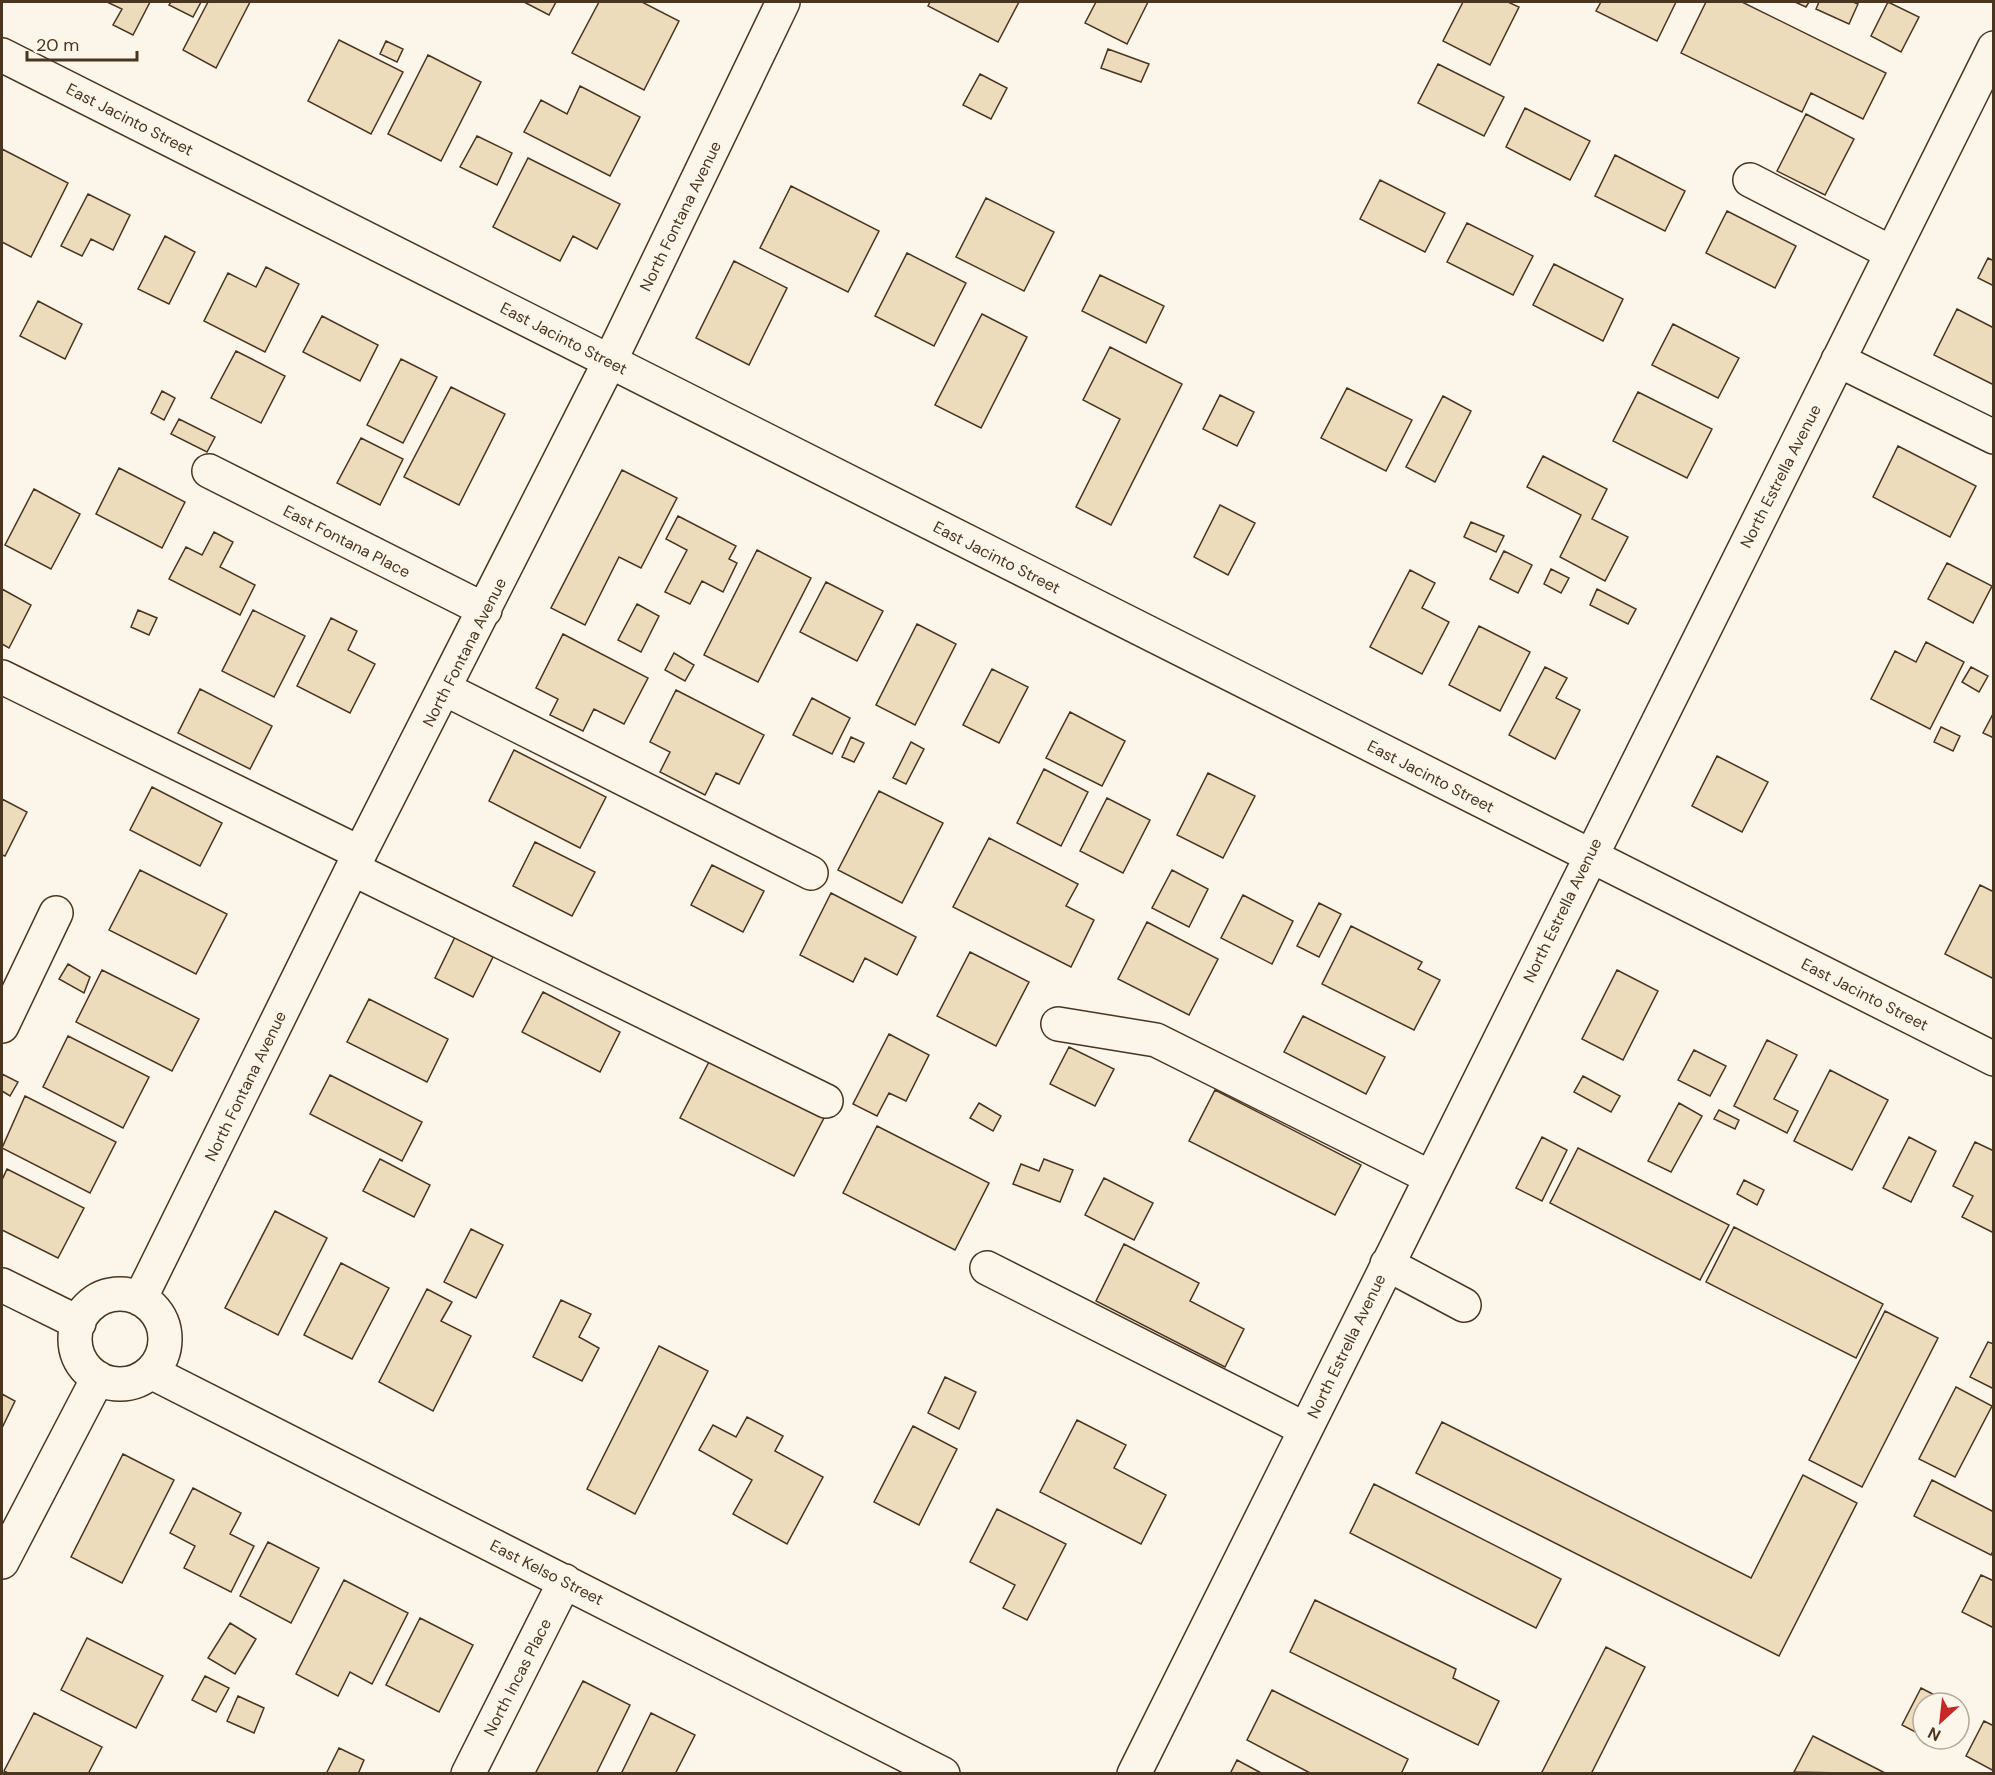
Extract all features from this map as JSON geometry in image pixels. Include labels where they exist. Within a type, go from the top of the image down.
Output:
[{"type":"street","name":"North Fontana Avenue","points":[[140,1299],[357,861],[610,361],[783,2]]},
{"type":"street","name":"North Estrella Avenue","points":[[1134,1773],[1589,855],[1994,48]]},
{"type":"street","name":"East Jacinto Street","points":[[2,54],[1994,1059]]},
{"type":"street","points":[[1750,180],[1892,253]]},
{"type":"street","points":[[1838,360],[1994,437]]},
{"type":"street","name":"East Fontana Place","points":[[209,471],[485,610]]},
{"type":"street","points":[[2,677],[826,1101]]},
{"type":"street","points":[[445,689],[810,873]]},
{"type":"street","points":[[2,1026],[56,913]]},
{"type":"street","points":[[1058,1024],[1156,1040],[1430,1177]]},
{"type":"street","points":[[1387,1264],[1464,1305]]},
{"type":"street","points":[[987,1268],[1305,1429]]},
{"type":"street","points":[[2,1285],[79,1323]]},
{"type":"street","points":[[120,1294],[140,1299],[159,1315],[165,1329],[163,1352],[151,1372],[138,1380],[111,1383],[98,1378],[79,1357],[76,1343],[79,1323],[91,1305],[104,1297],[120,1294]]},
{"type":"street","name":"East Kelso Street","points":[[151,1372],[943,1773]]},
{"type":"street","points":[[2,1563],[98,1378]]},
{"type":"street","name":"North Incas Place","points":[[468,1773],[565,1581]]},
{"type":"building","points":[[107,2],[150,2],[133,35],[113,25],[122,9]]},
{"type":"building","points":[[171,2],[201,2],[193,17],[169,5]]},
{"type":"building","points":[[208,2],[250,2],[216,68],[183,50]]},
{"type":"building","points":[[524,2],[556,2],[549,15]]},
{"type":"building","points":[[599,2],[642,2],[679,21],[644,90],[572,53]]},
{"type":"building","points":[[930,2],[1019,2],[998,42],[928,6]]},
{"type":"building","points":[[1096,2],[1148,2],[1127,44],[1085,23]]},
{"type":"building","points":[[1463,2],[1508,2],[1519,7],[1490,65],[1443,41]]},
{"type":"building","points":[[1601,2],[1676,2],[1657,41],[1596,11]]},
{"type":"building","points":[[1706,2],[1742,2],[1886,73],[1863,119],[1811,93],[1802,112],[1681,53]]},
{"type":"building","points":[[1795,2],[1809,2],[1806,7]]},
{"type":"building","points":[[1819,2],[1858,4],[1849,24],[1816,9]]},
{"type":"building","points":[[1888,2],[1919,17],[1901,52],[1871,36]]},
{"type":"building","points":[[339,40],[403,72],[371,134],[308,101]]},
{"type":"building","points":[[386,41],[403,49],[397,62],[380,54]]},
{"type":"building","points":[[1108,49],[1149,64],[1141,82],[1101,68]]},
{"type":"building","points":[[428,55],[481,82],[441,161],[388,134]]},
{"type":"building","points":[[1438,64],[1504,97],[1484,136],[1418,103]]},
{"type":"building","points":[[980,74],[1007,88],[991,119],[963,105]]},
{"type":"building","points":[[580,86],[640,117],[610,176],[524,132],[541,100],[567,114]]},
{"type":"building","points":[[1525,108],[1590,141],[1570,180],[1506,147]]},
{"type":"building","points":[[1806,114],[1854,139],[1825,195],[1777,171]]},
{"type":"building","points":[[477,136],[512,153],[497,185],[460,167]]},
{"type":"building","points":[[2,149],[68,183],[31,257],[2,242]]},
{"type":"building","points":[[1615,155],[1685,191],[1665,231],[1595,196]]},
{"type":"building","points":[[528,158],[620,204],[597,249],[573,236],[560,261],[493,227]]},
{"type":"building","points":[[1380,180],[1445,213],[1425,252],[1360,219]]},
{"type":"building","points":[[791,186],[879,231],[848,292],[760,248]]},
{"type":"building","points":[[88,194],[130,215],[113,250],[91,239],[82,256],[61,246]]},
{"type":"building","points":[[986,198],[1054,232],[1024,291],[956,257]]},
{"type":"building","points":[[1727,211],[1796,246],[1775,288],[1706,253]]},
{"type":"building","points":[[1467,223],[1533,256],[1513,295],[1447,262]]},
{"type":"building","points":[[165,236],[195,252],[169,304],[138,289]]},
{"type":"building","points":[[907,253],[966,283],[934,346],[875,316]]},
{"type":"building","points":[[1988,258],[1994,261],[1994,286],[1978,278]]},
{"type":"building","points":[[734,261],[787,288],[749,365],[696,338]]},
{"type":"building","points":[[1554,264],[1623,299],[1603,341],[1533,305]]},
{"type":"building","points":[[266,267],[299,284],[265,352],[204,321],[228,273],[256,287]]},
{"type":"building","points":[[1100,275],[1164,306],[1146,343],[1082,311]]},
{"type":"building","points":[[38,301],[82,324],[65,359],[20,336]]},
{"type":"building","points":[[1957,309],[1994,328],[1994,385],[1934,355]]},
{"type":"building","points":[[982,314],[1027,337],[981,428],[935,405]]},
{"type":"building","points":[[322,316],[378,345],[360,381],[303,352]]},
{"type":"building","points":[[1673,324],[1739,358],[1718,398],[1652,365]]},
{"type":"building","points":[[1110,347],[1182,384],[1111,525],[1076,507],[1120,419],[1083,400]]},
{"type":"building","points":[[236,351],[285,376],[261,423],[211,398]]},
{"type":"building","points":[[401,359],[437,377],[403,443],[367,425]]},
{"type":"building","points":[[451,387],[505,414],[459,505],[404,477]]},
{"type":"building","points":[[1347,388],[1412,420],[1386,471],[1321,438]]},
{"type":"building","points":[[162,391],[175,398],[164,420],[151,413]]},
{"type":"building","points":[[1638,392],[1712,429],[1687,478],[1613,441]]},
{"type":"building","points":[[1220,395],[1254,412],[1237,446],[1203,429]]},
{"type":"building","points":[[1443,396],[1471,411],[1435,482],[1406,467]]},
{"type":"building","points":[[179,419],[215,437],[207,452],[171,434]]},
{"type":"building","points":[[361,438],[403,459],[380,505],[337,483]]},
{"type":"building","points":[[1898,446],[1976,486],[1950,537],[1873,497]]},
{"type":"building","points":[[1543,456],[1607,489],[1592,519],[1628,537],[1605,581],[1560,557],[1581,515],[1527,487]]},
{"type":"building","points":[[119,468],[185,502],[162,548],[96,514]]},
{"type":"building","points":[[622,470],[677,498],[641,568],[619,557],[585,625],[551,608]]},
{"type":"building","points":[[34,489],[80,514],[51,569],[5,545]]},
{"type":"building","points":[[1220,505],[1255,523],[1228,575],[1194,557]]},
{"type":"building","points":[[678,516],[736,546],[729,559],[737,563],[723,592],[702,581],[690,604],[665,592],[687,550],[666,539]]},
{"type":"building","points":[[1471,522],[1504,536],[1496,552],[1464,537]]},
{"type":"building","points":[[214,532],[233,542],[220,567],[255,585],[240,615],[169,579],[186,547],[202,555]]},
{"type":"building","points":[[757,550],[811,578],[758,682],[704,655]]},
{"type":"building","points":[[1504,551],[1532,565],[1518,593],[1490,579]]},
{"type":"building","points":[[1947,563],[1992,586],[1973,623],[1928,599]]},
{"type":"building","points":[[1551,569],[1569,578],[1561,593],[1544,584]]},
{"type":"building","points":[[1410,570],[1435,583],[1422,608],[1449,622],[1422,674],[1370,647]]},
{"type":"building","points":[[826,582],[883,611],[857,661],[800,632]]},
{"type":"building","points":[[2,589],[31,605],[9,648],[2,644]]},
{"type":"building","points":[[1597,589],[1636,609],[1628,624],[1590,605]]},
{"type":"building","points":[[637,604],[659,616],[641,652],[618,640]]},
{"type":"building","points":[[138,610],[157,618],[149,635],[131,627]]},
{"type":"building","points":[[253,610],[305,636],[274,697],[222,671]]},
{"type":"building","points":[[331,618],[357,631],[348,650],[375,664],[350,713],[297,686]]},
{"type":"building","points":[[917,624],[956,644],[915,725],[876,705]]},
{"type":"building","points":[[1479,626],[1530,652],[1500,711],[1449,685]]},
{"type":"building","points":[[563,634],[648,678],[624,724],[594,709],[583,731],[550,715],[558,699],[536,688]]},
{"type":"building","points":[[1926,642],[1964,662],[1930,729],[1871,699],[1895,651],[1916,662]]},
{"type":"building","points":[[674,653],[694,665],[685,681],[665,670]]},
{"type":"building","points":[[1545,667],[1567,678],[1556,698],[1580,710],[1555,759],[1509,735]]},
{"type":"building","points":[[1971,667],[1988,676],[1979,692],[1962,682]]},
{"type":"building","points":[[992,669],[1028,687],[999,743],[963,725]]},
{"type":"building","points":[[200,689],[272,726],[250,769],[178,733]]},
{"type":"building","points":[[676,690],[764,735],[739,784],[716,773],[705,795],[660,772],[670,752],[650,742]]},
{"type":"building","points":[[812,698],[850,718],[832,754],[793,735]]},
{"type":"building","points":[[1070,712],[1125,741],[1102,786],[1046,758]]},
{"type":"building","points":[[1994,712],[1994,738],[1983,733]]},
{"type":"building","points":[[1941,727],[1960,736],[1953,751],[1934,742]]},
{"type":"building","points":[[851,737],[864,743],[854,762],[842,757]]},
{"type":"building","points":[[911,742],[924,749],[906,784],[893,778]]},
{"type":"building","points":[[514,750],[606,797],[580,848],[489,801]]},
{"type":"building","points":[[1717,756],[1768,782],[1742,832],[1692,806]]},
{"type":"building","points":[[1044,769],[1088,792],[1061,846],[1017,823]]},
{"type":"building","points":[[1208,773],[1255,796],[1223,858],[1177,835]]},
{"type":"building","points":[[152,787],[222,823],[200,866],[130,830]]},
{"type":"building","points":[[879,791],[943,823],[902,903],[838,870]]},
{"type":"building","points":[[1107,798],[1150,820],[1123,873],[1080,851]]},
{"type":"building","points":[[2,799],[27,812],[5,856],[2,855]]},
{"type":"building","points":[[989,838],[1078,884],[1066,906],[1094,920],[1071,967],[953,907]]},
{"type":"building","points":[[535,842],[595,872],[572,916],[513,886]]},
{"type":"building","points":[[712,865],[764,891],[743,932],[691,905]]},
{"type":"building","points":[[140,870],[227,914],[196,974],[109,930]]},
{"type":"building","points":[[1172,870],[1208,889],[1189,927],[1152,908]]},
{"type":"building","points":[[1980,885],[1994,892],[1994,979],[1945,954]]},
{"type":"building","points":[[831,893],[916,937],[897,975],[865,958],[853,982],[800,955]]},
{"type":"building","points":[[1243,895],[1293,921],[1272,964],[1221,938]]},
{"type":"building","points":[[1319,903],[1341,914],[1319,957],[1297,946]]},
{"type":"building","points":[[1147,922],[1218,959],[1189,1015],[1118,979]]},
{"type":"building","points":[[1351,926],[1422,962],[1418,969],[1440,980],[1414,1030],[1322,984]]},
{"type":"building","points":[[455,937],[493,957],[473,997],[435,978]]},
{"type":"building","points":[[970,952],[1029,982],[996,1046],[937,1016]]},
{"type":"building","points":[[68,964],[90,977],[84,993],[59,979]]},
{"type":"building","points":[[102,970],[199,1019],[172,1071],[76,1022]]},
{"type":"building","points":[[1617,970],[1658,991],[1623,1060],[1582,1039]]},
{"type":"building","points":[[543,992],[620,1032],[600,1072],[522,1032]]},
{"type":"building","points":[[369,999],[448,1039],[427,1082],[347,1042]]},
{"type":"building","points":[[1303,1016],[1385,1057],[1366,1094],[1284,1052]]},
{"type":"building","points":[[889,1034],[929,1055],[906,1101],[889,1093],[877,1116],[853,1104]]},
{"type":"building","points":[[68,1036],[149,1077],[123,1128],[43,1087]]},
{"type":"building","points":[[1767,1040],[1797,1055],[1774,1099],[1798,1111],[1787,1133],[1734,1106]]},
{"type":"building","points":[[1069,1047],[1114,1069],[1095,1106],[1050,1084]]},
{"type":"building","points":[[1694,1050],[1726,1066],[1710,1096],[1678,1080]]},
{"type":"building","points":[[711,1058],[825,1116],[794,1176],[680,1118]]},
{"type":"building","points":[[1830,1070],[1888,1100],[1852,1170],[1794,1141]]},
{"type":"building","points":[[2,1074],[18,1082],[10,1096],[2,1091]]},
{"type":"building","points":[[330,1075],[422,1122],[402,1161],[310,1114]]},
{"type":"building","points":[[1583,1076],[1620,1096],[1611,1112],[1574,1092]]},
{"type":"building","points":[[1215,1090],[1361,1165],[1335,1215],[1189,1141]]},
{"type":"building","points":[[25,1096],[116,1142],[90,1193],[2,1148]]},
{"type":"building","points":[[979,1103],[1001,1116],[993,1131],[970,1118]]},
{"type":"building","points":[[1679,1103],[1702,1116],[1671,1172],[1648,1161]]},
{"type":"building","points":[[1719,1110],[1739,1120],[1735,1129],[1714,1119]]},
{"type":"building","points":[[877,1126],[989,1183],[955,1250],[843,1193]]},
{"type":"building","points":[[1542,1137],[1567,1150],[1542,1201],[1516,1188]]},
{"type":"building","points":[[1909,1137],[1936,1151],[1911,1202],[1883,1188]]},
{"type":"building","points":[[1975,1142],[1994,1151],[1994,1233],[1962,1217],[1973,1196],[1953,1186]]},
{"type":"building","points":[[1578,1148],[1729,1225],[1700,1280],[1550,1203]]},
{"type":"building","points":[[380,1159],[430,1185],[414,1217],[363,1191]]},
{"type":"building","points":[[1044,1159],[1073,1170],[1060,1202],[1013,1184],[1021,1164],[1039,1171]]},
{"type":"building","points":[[7,1169],[84,1208],[58,1258],[2,1230],[2,1180]]},
{"type":"building","points":[[1104,1178],[1153,1203],[1134,1240],[1085,1215]]},
{"type":"building","points":[[1744,1180],[1764,1190],[1757,1205],[1737,1194]]},
{"type":"building","points":[[275,1211],[327,1238],[278,1335],[225,1308]]},
{"type":"building","points":[[1734,1227],[1883,1304],[1856,1358],[1706,1282]]},
{"type":"building","points":[[471,1229],[503,1245],[476,1298],[444,1282]]},
{"type":"building","points":[[1124,1244],[1199,1283],[1190,1301],[1244,1329],[1225,1367],[1096,1301]]},
{"type":"building","points":[[341,1263],[389,1288],[352,1359],[304,1335]]},
{"type":"building","points":[[427,1289],[452,1302],[441,1321],[471,1336],[433,1411],[379,1382]]},
{"type":"building","points":[[561,1300],[591,1314],[579,1337],[599,1348],[582,1381],[533,1357]]},
{"type":"building","points":[[1885,1311],[1938,1338],[1862,1487],[1809,1460]]},
{"type":"building","points":[[1988,1342],[1994,1344],[1994,1389],[1970,1377]]},
{"type":"building","points":[[659,1346],[708,1371],[635,1514],[587,1489]]},
{"type":"building","points":[[945,1377],[976,1392],[959,1429],[928,1413]]},
{"type":"building","points":[[1956,1387],[1992,1406],[1955,1477],[1919,1459]]},
{"type":"building","points":[[2,1394],[15,1401],[2,1428]]},
{"type":"building","points":[[747,1417],[783,1436],[775,1451],[823,1477],[787,1544],[733,1514],[752,1480],[699,1450],[713,1425],[736,1437]]},
{"type":"building","points":[[1077,1420],[1126,1445],[1114,1468],[1166,1495],[1141,1544],[1040,1492]]},
{"type":"building","points":[[1442,1422],[1751,1578],[1803,1475],[1857,1503],[1779,1656],[1416,1473]]},
{"type":"building","points":[[913,1426],[957,1449],[919,1525],[874,1502]]},
{"type":"building","points":[[123,1454],[174,1480],[122,1583],[71,1557]]},
{"type":"building","points":[[1932,1480],[1994,1512],[1994,1549],[1991,1555],[1914,1516]]},
{"type":"building","points":[[1374,1484],[1561,1579],[1536,1628],[1350,1533]]},
{"type":"building","points":[[193,1488],[241,1513],[230,1534],[254,1546],[231,1592],[184,1568],[195,1546],[170,1533]]},
{"type":"building","points":[[997,1509],[1066,1544],[1027,1620],[1003,1608],[1015,1585],[970,1562]]},
{"type":"building","points":[[268,1542],[319,1568],[291,1623],[240,1596]]},
{"type":"building","points":[[1981,1575],[1994,1581],[1994,1628],[1962,1612]]},
{"type":"building","points":[[344,1580],[408,1613],[372,1684],[350,1672],[338,1696],[296,1674]]},
{"type":"building","points":[[1315,1600],[1456,1669],[1453,1678],[1499,1701],[1478,1745],[1290,1652]]},
{"type":"building","points":[[420,1618],[473,1645],[439,1712],[386,1685]]},
{"type":"building","points":[[230,1623],[256,1639],[235,1674],[208,1658]]},
{"type":"building","points":[[87,1638],[163,1676],[136,1728],[61,1690]]},
{"type":"building","points":[[1606,1647],[1645,1667],[1591,1774],[1541,1774]]},
{"type":"building","points":[[205,1676],[229,1688],[216,1712],[192,1700]]},
{"type":"building","points":[[583,1681],[630,1705],[596,1774],[535,1774]]},
{"type":"building","points":[[1272,1690],[1408,1759],[1401,1774],[1312,1774],[1247,1740]]},
{"type":"building","points":[[238,1696],[264,1708],[254,1733],[227,1721]]},
{"type":"building","points":[[1911,1707],[1911,1730],[1902,1725]]},
{"type":"building","points":[[34,1713],[102,1747],[88,1774],[10,1774],[4,1771]]},
{"type":"building","points":[[651,1713],[695,1735],[675,1774],[621,1774]]},
{"type":"building","points":[[1984,1721],[1994,1726],[1994,1771],[1966,1756],[1971,1751],[1971,1746]]},
{"type":"building","points":[[1813,1736],[1887,1774],[1794,1772]]},
{"type":"building","points":[[339,1748],[364,1760],[358,1774],[326,1774]]},
{"type":"building","points":[[1237,1760],[1263,1774],[1230,1774]]}]
